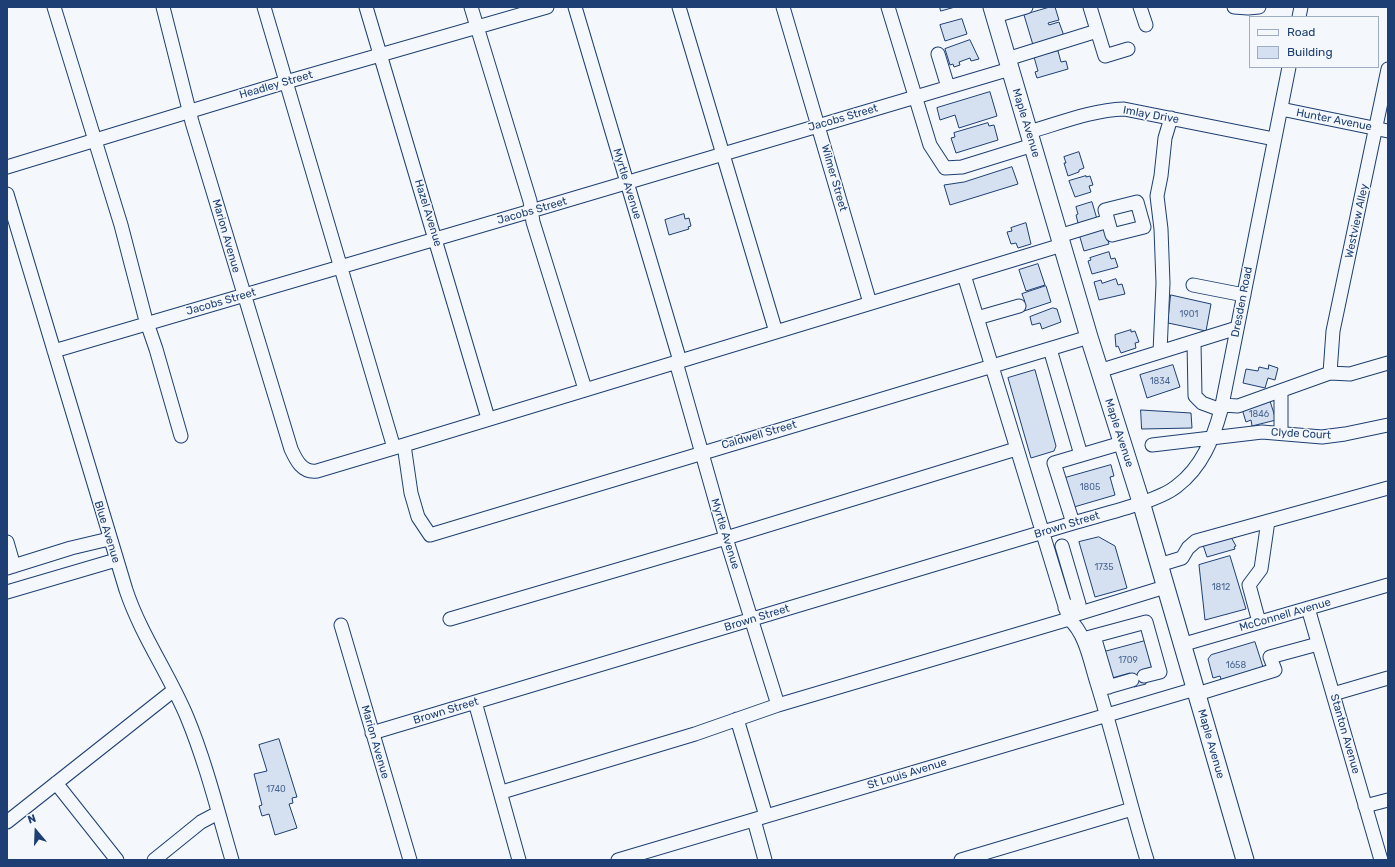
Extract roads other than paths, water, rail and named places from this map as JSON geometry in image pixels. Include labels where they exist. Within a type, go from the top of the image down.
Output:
[{"type":"main road","name":"Maple Avenue","points":[[993,12],[1099,371],[1141,502],[1245,860]]},
{"type":"street","points":[[54,7],[121,225],[181,436]]},
{"type":"street","name":"Marion Avenue","points":[[163,7],[190,110],[243,295],[291,449],[297,462],[307,470],[317,471],[399,447]]},
{"type":"street","points":[[264,7],[340,266],[399,447],[488,418],[964,275],[1108,221]]},
{"type":"street","name":"Hazel Avenue","points":[[366,7],[488,418]]},
{"type":"street","points":[[471,7],[533,222],[585,389]]},
{"type":"street","name":"Headley Street","points":[[7,167],[190,110],[547,7]]},
{"type":"street","name":"Myrtle Avenue","points":[[575,7],[678,362],[701,452],[726,538],[778,705]]},
{"type":"street","points":[[679,7],[776,332]]},
{"type":"street","name":"Wilmer Street","points":[[783,7],[819,125],[870,303]]},
{"type":"street","points":[[888,7],[914,97]]},
{"type":"street","points":[[993,12],[1026,7]]},
{"type":"street","points":[[1090,7],[1105,56],[1128,49]]},
{"type":"street","points":[[1140,7],[1146,25]]},
{"type":"street","points":[[1234,7],[1259,7]]},
{"type":"street","name":"Jacobs Street","points":[[54,351],[948,87],[1098,31]]},
{"type":"street","points":[[938,54],[948,87]]},
{"type":"street","name":"Dresden Road","points":[[1141,502],[1177,487],[1197,464],[1213,438],[1221,407],[1244,295],[1289,68]]},
{"type":"street","name":"Westview Alley","points":[[1330,373],[1333,332],[1382,130],[1388,69]]},
{"type":"street","name":"Imlay Drive","points":[[914,97],[930,145],[945,168],[962,167],[1109,110],[1124,109],[1274,139]]},
{"type":"street","name":"Hunter Avenue","points":[[1281,109],[1382,130]]},
{"type":"street","points":[[1160,352],[1163,283],[1161,229],[1156,196],[1161,176],[1165,138],[1171,118]]},
{"type":"street","name":"Blue Avenue","points":[[7,194],[116,560],[133,610],[186,716],[201,755],[232,860]]},
{"type":"street","points":[[964,275],[1067,613],[1075,624],[1089,638],[1104,688],[1106,715],[1146,860]]},
{"type":"street","points":[[1193,284],[1244,295]]},
{"type":"street","points":[[977,318],[1019,306]]},
{"type":"street","points":[[1099,371],[1237,328]]},
{"type":"street","name":"Caldwell Street","points":[[399,447],[418,517],[430,535],[701,452],[1089,337]]},
{"type":"street","points":[[1194,342],[1195,396],[1202,403],[1221,407],[1238,406],[1281,392],[1330,373],[1350,374],[1388,363]]},
{"type":"street","points":[[1050,349],[1081,455]]},
{"type":"street","points":[[1281,392],[1281,432]]},
{"type":"street","name":"Clyde Court","points":[[1152,445],[1262,432],[1281,432],[1322,437],[1351,433],[1388,425]]},
{"type":"street","points":[[1073,523],[1054,463],[1122,443]]},
{"type":"street","points":[[450,619],[726,538],[1016,449]]},
{"type":"street","points":[[1159,565],[1182,558],[1188,548],[1196,541],[1388,488]]},
{"type":"street","name":"Brown Street","points":[[372,733],[1042,533],[1141,502]]},
{"type":"street","points":[[1259,622],[1249,585],[1261,569],[1268,521]]},
{"type":"street","points":[[7,542],[11,567],[71,548],[110,539]]},
{"type":"street","points":[[502,792],[695,734],[778,705],[1067,613],[1079,604],[1062,546]]},
{"type":"street","points":[[7,592],[116,560]]},
{"type":"street","name":"McConnell Avenue","points":[[1182,644],[1388,585]]},
{"type":"street","points":[[1067,613],[1074,615],[1165,587]]},
{"type":"street","name":"Stanton Avenue","points":[[1308,608],[1381,860]]},
{"type":"street","points":[[1089,638],[1146,622],[1160,672],[1104,688]]},
{"type":"street","name":"Marion Avenue","points":[[341,625],[410,860]]},
{"type":"street","name":"St Louis Avenue","points":[[618,860],[1106,715],[1275,670],[1270,657],[1318,644]]},
{"type":"street","points":[[1333,694],[1388,678]]},
{"type":"street","points":[[7,822],[174,690]]},
{"type":"street","points":[[475,702],[502,792],[519,860]]},
{"type":"street","points":[[737,719],[760,818],[765,860]]},
{"type":"street","points":[[56,783],[117,860]]},
{"type":"street","points":[[1365,806],[1388,800]]},
{"type":"street","points":[[961,860],[1132,809]]},
{"type":"street","points":[[154,860],[201,822],[218,813]]}]
